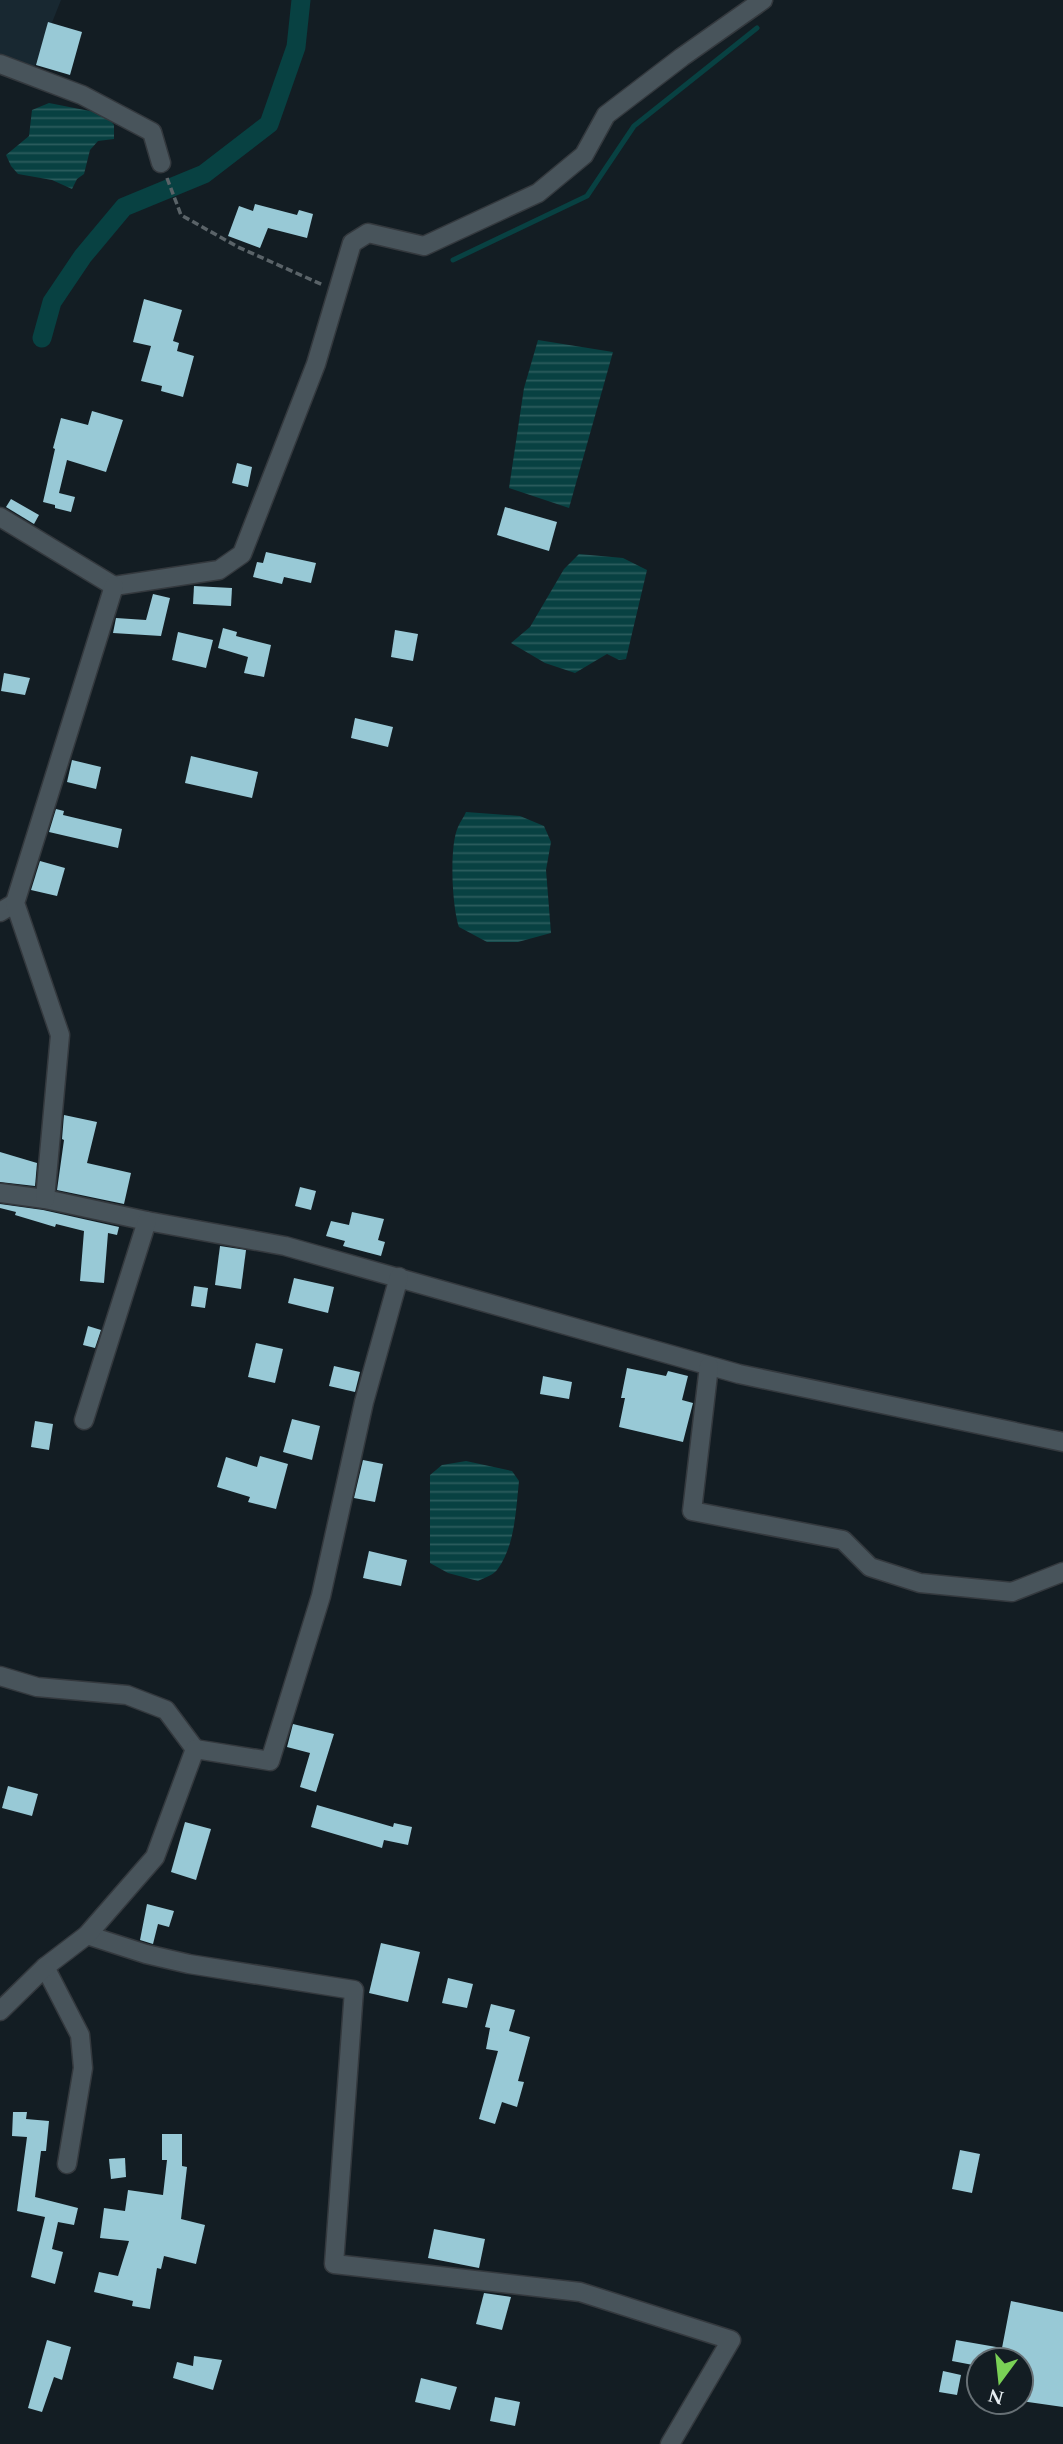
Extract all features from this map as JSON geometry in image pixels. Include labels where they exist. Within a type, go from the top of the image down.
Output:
[{"type":"street","points":[[0,517],[114,586],[219,570],[242,554],[316,364],[352,243],[368,233],[424,246],[538,193],[584,155],[606,115],[763,0]]},
{"type":"street","points":[[0,64],[82,95],[152,132],[160,163]]},
{"type":"street","points":[[45,1199],[60,1035],[8,907],[114,586]]},
{"type":"street","points":[[0,1193],[45,1199],[285,1246],[739,1374],[1063,1442]]},
{"type":"street","points":[[84,1420],[147,1221]]},
{"type":"street","points":[[0,1676],[37,1687],[127,1695],[166,1710],[195,1749],[271,1761],[321,1596],[364,1402],[399,1277]]},
{"type":"street","points":[[709,1366],[692,1511],[843,1540],[870,1567],[920,1583],[1012,1592],[1063,1572]]},
{"type":"street","points":[[0,2011],[45,1967],[87,1935],[155,1857],[195,1749]]},
{"type":"street","points":[[87,1935],[146,1954],[189,1964],[354,1990],[334,2264],[580,2292],[731,2340],[670,2444]]},
{"type":"street","points":[[45,1967],[80,2035],[83,2068],[67,2164]]},
{"type":"path","points":[[160,163],[181,215],[238,247],[337,291]]},
{"type":"shaded area","points":[[0,0],[61,0],[28,83],[0,73]]},
{"type":"shaded area","points":[[49,103],[105,114],[114,125],[114,139],[98,141],[90,150],[84,174],[77,179],[72,189],[52,180],[18,174],[6,155],[29,136],[32,110]]},
{"type":"shaded area","points":[[538,340],[613,352],[569,508],[509,488],[524,388]]},
{"type":"shaded area","points":[[579,554],[623,558],[647,570],[626,659],[619,660],[607,654],[575,673],[545,663],[511,643],[530,627],[564,569]]},
{"type":"shaded area","points":[[466,812],[520,816],[544,826],[551,842],[546,870],[551,933],[518,942],[487,942],[459,927],[452,877],[453,848],[455,836]]},
{"type":"shaded area","points":[[466,1461],[512,1471],[519,1481],[514,1527],[508,1550],[495,1572],[478,1581],[448,1573],[430,1563],[430,1475],[442,1465]]},
{"type":"building","points":[[48,22],[82,32],[70,75],[36,65]]},
{"type":"building","points":[[255,204],[297,215],[299,210],[313,214],[307,238],[268,228],[260,248],[228,236],[239,206],[253,211]]},
{"type":"building","points":[[144,299],[182,310],[173,341],[179,343],[177,351],[194,356],[183,397],[161,391],[162,386],[141,381],[151,346],[133,342]]},
{"type":"building","points":[[92,411],[123,420],[106,472],[67,460],[59,493],[75,497],[71,512],[55,508],[55,505],[43,502],[61,418],[88,425]]},
{"type":"building","points":[[237,463],[252,467],[248,487],[232,483]]},
{"type":"building","points":[[11,499],[39,515],[34,524],[6,507]]},
{"type":"building","points":[[505,507],[557,522],[549,551],[497,535]]},
{"type":"building","points":[[266,552],[316,563],[311,583],[284,577],[282,584],[253,577],[257,562],[263,563]]},
{"type":"building","points":[[194,586],[232,588],[231,606],[193,604]]},
{"type":"building","points":[[153,594],[170,598],[161,636],[113,633],[116,618],[146,620]]},
{"type":"building","points":[[223,628],[237,632],[236,636],[271,645],[264,677],[244,673],[248,657],[218,648]]},
{"type":"building","points":[[395,630],[418,634],[413,661],[391,657]]},
{"type":"building","points":[[178,632],[213,640],[206,668],[172,660]]},
{"type":"building","points":[[4,673],[30,678],[25,695],[1,691]]},
{"type":"building","points":[[355,718],[393,727],[388,747],[351,738]]},
{"type":"building","points":[[191,756],[258,772],[252,798],[185,783]]},
{"type":"building","points":[[72,760],[101,767],[96,789],[67,782]]},
{"type":"building","points":[[56,809],[64,811],[63,815],[122,829],[118,848],[49,832]]},
{"type":"building","points":[[40,861],[65,868],[57,896],[31,890]]},
{"type":"building","points":[[64,1115],[97,1122],[87,1163],[131,1173],[124,1204],[57,1190],[64,1140]]},
{"type":"building","points":[[0,1152],[37,1163],[35,1186],[0,1182]]},
{"type":"building","points":[[300,1187],[316,1191],[311,1210],[295,1206]]},
{"type":"building","points":[[0,1204],[43,1210],[119,1227],[117,1235],[108,1233],[104,1283],[80,1281],[84,1231],[56,1224],[55,1227],[15,1215],[16,1212],[0,1208]]},
{"type":"building","points":[[352,1212],[384,1219],[378,1240],[385,1242],[381,1256],[343,1246],[345,1241],[326,1236],[331,1221],[349,1225]]},
{"type":"building","points":[[220,1246],[246,1250],[241,1289],[215,1285]]},
{"type":"building","points":[[294,1278],[334,1287],[328,1313],[288,1303]]},
{"type":"building","points":[[194,1286],[208,1288],[205,1308],[191,1306]]},
{"type":"building","points":[[88,1326],[101,1330],[95,1348],[83,1345]]},
{"type":"building","points":[[256,1343],[283,1349],[275,1383],[248,1377]]},
{"type":"building","points":[[334,1366],[360,1372],[355,1392],[329,1386]]},
{"type":"building","points":[[627,1368],[666,1376],[668,1371],[688,1376],[682,1400],[693,1403],[683,1442],[619,1427]]},
{"type":"building","points":[[543,1376],[572,1382],[569,1399],[540,1394]]},
{"type":"building","points":[[292,1419],[320,1426],[312,1460],[283,1452]]},
{"type":"building","points":[[35,1421],[53,1424],[49,1450],[31,1447]]},
{"type":"building","points":[[260,1456],[288,1464],[276,1509],[248,1502],[250,1497],[217,1487],[226,1457],[257,1467]]},
{"type":"building","points":[[363,1460],[383,1464],[375,1502],[354,1498]]},
{"type":"building","points":[[369,1551],[407,1560],[401,1586],[363,1578]]},
{"type":"building","points":[[293,1724],[334,1734],[316,1792],[300,1787],[310,1753],[287,1747]]},
{"type":"building","points":[[8,1786],[38,1794],[32,1816],[2,1808]]},
{"type":"building","points":[[317,1805],[393,1827],[394,1823],[412,1827],[408,1845],[384,1840],[382,1848],[311,1827]]},
{"type":"building","points":[[185,1822],[211,1829],[196,1880],[171,1872]]},
{"type":"building","points":[[147,1904],[174,1911],[169,1927],[158,1924],[153,1944],[140,1940]]},
{"type":"building","points":[[381,1943],[420,1952],[408,2002],[369,1993]]},
{"type":"building","points":[[448,1978],[473,1984],[467,2008],[442,2003]]},
{"type":"building","points":[[491,2004],[515,2010],[509,2031],[530,2037],[518,2081],[524,2082],[517,2107],[502,2102],[495,2124],[479,2119],[498,2051],[486,2049],[490,2028],[485,2027]]},
{"type":"building","points":[[13,2112],[27,2112],[26,2119],[49,2121],[46,2151],[41,2151],[35,2197],[78,2208],[74,2225],[58,2222],[52,2249],[63,2252],[55,2284],[31,2277],[45,2217],[17,2211],[27,2137],[12,2136]]},
{"type":"building","points":[[162,2134],[182,2134],[182,2166],[187,2167],[181,2219],[205,2225],[196,2264],[164,2256],[161,2269],[157,2268],[150,2309],[132,2306],[133,2301],[94,2292],[99,2272],[118,2276],[129,2241],[100,2238],[104,2208],[125,2211],[128,2190],[163,2195],[167,2160],[162,2160]]},
{"type":"building","points":[[960,2150],[980,2154],[972,2193],[952,2189]]},
{"type":"building","points":[[125,2158],[126,2177],[111,2179],[109,2159]]},
{"type":"building","points":[[434,2229],[485,2239],[479,2268],[428,2258]]},
{"type":"building","points":[[484,2293],[511,2297],[502,2330],[476,2324]]},
{"type":"building","points":[[1011,2301],[1063,2312],[1063,2407],[1035,2403],[1035,2346],[1002,2346]]},
{"type":"building","points":[[47,2340],[71,2347],[62,2380],[54,2377],[42,2412],[28,2408]]},
{"type":"building","points":[[956,2340],[990,2346],[965,2346],[965,2363],[952,2361]]},
{"type":"building","points":[[194,2356],[222,2360],[213,2390],[173,2378],[177,2362],[193,2366]]},
{"type":"building","points":[[943,2371],[961,2375],[957,2395],[939,2392]]},
{"type":"building","points":[[421,2378],[457,2387],[450,2410],[415,2402]]},
{"type":"building","points":[[495,2397],[520,2402],[515,2426],[490,2421]]},
{"type":"waterway","points":[[42,338],[52,302],[83,256],[124,207],[204,174],[269,124],[296,47],[301,0]]},
{"type":"waterway","points":[[453,260],[587,196],[634,126],[757,28]]}]
